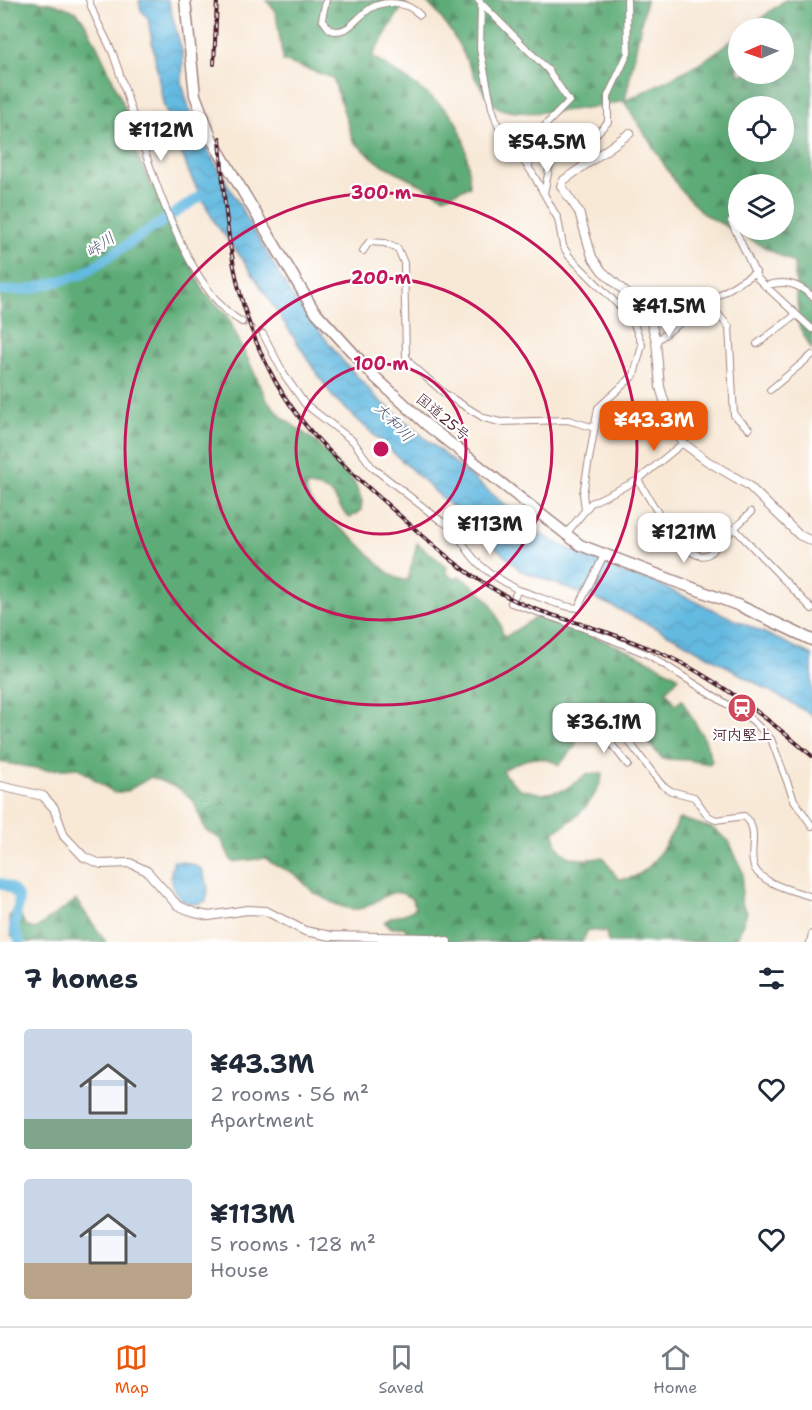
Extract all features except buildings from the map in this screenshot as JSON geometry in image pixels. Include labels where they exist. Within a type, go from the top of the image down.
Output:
[{"type":"highway","name":"国道25号","points":[[185,0],[195,95],[201,115],[232,176],[313,309],[375,377],[427,424],[602,560],[740,606],[812,640]]},
{"type":"street","points":[[89,0],[113,55],[140,140],[178,236],[212,295],[228,314],[242,322]]},
{"type":"street","points":[[327,0],[322,19],[330,30],[338,32],[350,28],[365,10],[378,3],[399,3],[420,15]]},
{"type":"street","points":[[544,193],[555,141],[563,137],[595,135],[608,122],[608,96],[628,53],[627,0]]},
{"type":"street","points":[[480,2],[480,49],[498,126],[544,193],[558,219],[563,246],[569,256],[632,319],[642,345],[634,375],[598,408],[583,494],[585,509]]},
{"type":"street","points":[[480,2],[548,70],[569,101],[537,134],[530,149],[529,169]]},
{"type":"street","points":[[630,133],[564,180],[561,186],[579,212],[592,257],[602,271],[643,308],[650,319],[656,341],[660,387],[667,410],[683,443],[707,461],[748,485],[799,535],[812,541]]},
{"type":"street","points":[[741,240],[765,286],[812,329]]},
{"type":"street","points":[[363,251],[369,242],[385,243],[398,249],[404,263],[406,356],[411,364],[445,394],[484,418],[500,422],[568,420],[595,428]]},
{"type":"street","points":[[656,341],[708,302],[756,272]]},
{"type":"street","points":[[765,286],[787,283],[799,286],[812,296]]},
{"type":"street","points":[[708,302],[729,327],[734,415],[749,429]]},
{"type":"street","points":[[757,344],[796,315]]},
{"type":"street","points":[[263,334],[285,376],[305,404],[353,441],[372,467],[441,521],[453,527],[472,556],[489,572],[518,590],[573,608],[581,605],[602,560]]},
{"type":"street","points":[[770,390],[812,355]]},
{"type":"street","points":[[566,534],[591,502],[638,480],[683,443]]},
{"type":"street","points":[[638,480],[676,538],[694,555],[703,557],[709,555],[736,530],[751,512]]},
{"type":"street","points":[[736,530],[812,609]]},
{"type":"street","points":[[518,590],[511,603],[589,630],[649,655],[752,720],[771,739],[794,800],[812,826]]},
{"type":"street","points":[[590,736],[606,719],[612,719],[661,784],[671,791],[694,797],[708,816],[716,820],[744,816],[751,822],[754,832],[753,863],[759,875],[783,888],[812,897]]},
{"type":"street","points":[[598,728],[628,765]]},
{"type":"street","points":[[0,786],[43,796],[54,808],[64,836],[84,857],[101,864],[121,861],[147,871],[177,905],[195,913],[209,916],[247,910],[266,911],[305,931],[331,936],[429,938],[447,942]]},
{"type":"street","points":[[810,942],[812,934]]},
{"type":"green space","points":[[0,0],[49,3],[67,8],[76,12],[90,31],[135,132],[128,136],[152,187],[156,187],[204,292],[227,315],[267,400],[283,418],[315,441],[354,482],[362,501],[361,510],[350,518],[331,493],[307,486],[307,493],[317,509],[356,541],[387,571],[401,579],[408,580],[417,543],[447,567],[446,573],[455,579],[460,576],[483,594],[497,615],[503,635],[507,636],[536,617],[609,642],[679,677],[666,691],[675,704],[682,700],[705,740],[712,761],[709,764],[663,759],[628,721],[617,714],[581,716],[575,747],[559,765],[544,759],[531,758],[503,770],[504,774],[520,789],[543,794],[564,790],[586,775],[603,773],[591,800],[579,814],[555,831],[556,841],[559,848],[570,857],[586,859],[603,857],[618,879],[629,878],[646,870],[659,855],[678,820],[682,819],[712,828],[729,841],[743,873],[741,903],[747,912],[736,942],[608,942],[606,932],[588,930],[582,942],[527,940],[522,942],[325,942],[325,937],[408,940],[405,927],[392,928],[384,922],[415,908],[413,900],[405,895],[391,893],[366,907],[347,908],[319,896],[300,878],[272,864],[266,858],[232,862],[221,839],[206,831],[194,802],[180,789],[151,777],[127,791],[114,793],[78,768],[47,770],[0,762]]},
{"type":"green space","points":[[266,0],[410,0],[403,5],[372,56],[430,96],[450,114],[460,130],[465,145],[470,186],[444,197],[378,162],[353,141],[333,78],[283,61],[276,12]]},
{"type":"green space","points":[[423,0],[646,0],[625,101],[699,64],[728,43],[728,84],[794,84],[794,18],[761,18],[785,0],[812,0],[812,350],[799,326],[794,263],[751,240],[794,240],[794,174],[728,174],[728,227],[703,214],[679,188],[624,101],[538,113],[506,110],[496,106],[480,86],[460,47],[438,15]]},
{"type":"green space","points":[[76,900],[106,942],[18,942],[11,935],[9,917],[14,911],[18,910],[26,926],[35,929]]},
{"type":"water","name":"大和川","points":[[139,0],[168,0],[183,55],[182,84],[194,126],[290,293],[342,360],[378,399],[540,534],[623,573],[638,575],[812,655],[812,715],[678,639],[606,603],[520,570],[332,396],[242,258],[215,223],[190,175],[163,103],[148,18],[141,10]]},
{"type":"water","points":[[174,861],[188,863],[202,869],[208,889],[206,901],[197,904],[189,903],[176,894],[171,879]]},
{"type":"waterway","name":"峠川","points":[[0,291],[27,290],[81,275],[204,194]]},
{"type":"waterway","points":[[0,883],[9,887],[18,896],[14,928],[20,942]]},
{"type":"tunnel","points":[[242,322],[263,334]]},
{"type":"railway","points":[[214,64],[217,0]]},
{"type":"railway","points":[[220,138],[231,249],[247,318],[260,352],[277,385],[299,417],[331,453],[419,533],[479,580],[531,608],[628,640],[695,670],[736,696],[812,756]]},
{"type":"place","name":"河内堅上","points":[[742,708]]}]
